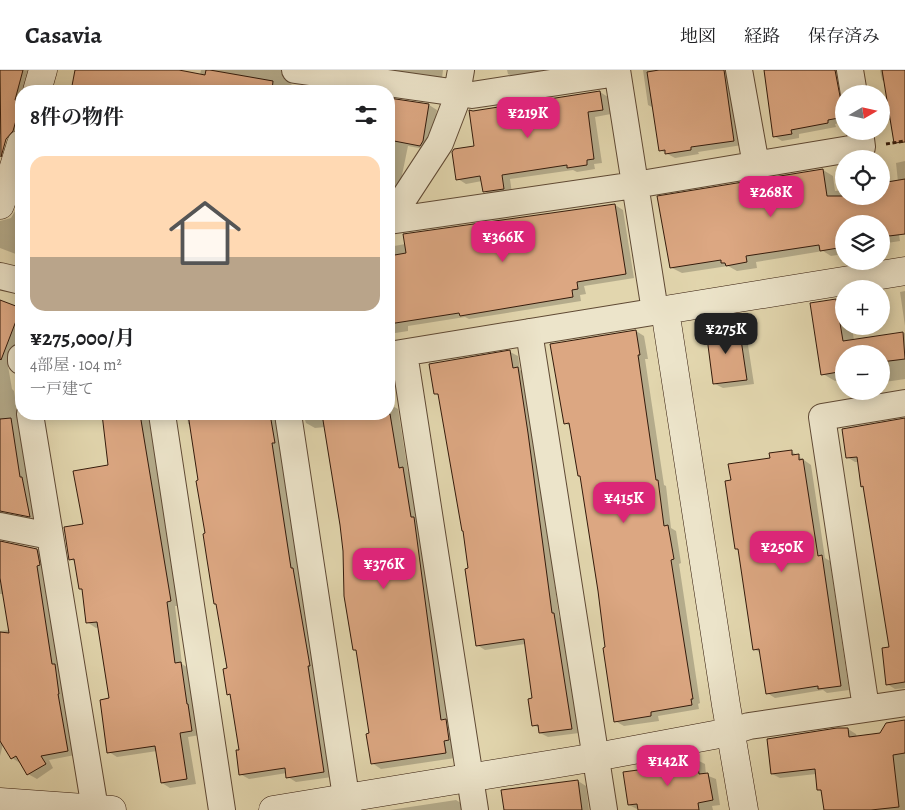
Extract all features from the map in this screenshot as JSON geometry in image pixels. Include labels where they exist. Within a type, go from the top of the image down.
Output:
[{"type":"street","points":[[39,85],[43,70]]},
{"type":"street","points":[[295,70],[459,82],[472,95],[617,72],[635,185],[660,310],[744,810]]},
{"type":"street","points":[[738,70],[756,165]]},
{"type":"street","points":[[850,70],[852,85]]},
{"type":"street","points":[[395,212],[440,143],[455,104],[459,82]]},
{"type":"street","points":[[395,220],[635,185],[862,147],[861,140]]},
{"type":"street","points":[[0,205],[11,173]]},
{"type":"street","points":[[475,810],[396,354],[905,271]]},
{"type":"street","points":[[0,276],[15,280]]},
{"type":"street","points":[[529,332],[604,810]]},
{"type":"street","points":[[866,708],[822,417],[905,403]]},
{"type":"street","points":[[0,802],[104,809],[50,536],[31,420]]},
{"type":"street","points":[[163,420],[222,810]]},
{"type":"street","points":[[289,420],[348,804]]},
{"type":"street","points":[[0,526],[50,536]]},
{"type":"street","points":[[273,810],[348,804],[469,778],[596,757],[730,732],[749,726],[905,703]]},
{"type":"building","points":[[0,70],[23,70],[19,85],[15,85],[15,124],[13,131],[6,139],[1,157]]},
{"type":"building","points":[[75,70],[179,70],[205,75],[206,70],[210,70],[273,81],[273,85],[72,85]]},
{"type":"building","points":[[659,70],[724,70],[734,141],[691,147],[691,150],[665,154],[665,150],[659,151],[647,72]]},
{"type":"building","points":[[764,70],[835,70],[838,85],[835,85],[835,119],[828,120],[828,123],[791,130],[792,134],[773,137]]},
{"type":"building","points":[[882,70],[905,70],[905,142],[894,143],[890,119],[890,85],[884,85]]},
{"type":"building","points":[[600,91],[603,110],[588,112],[594,159],[587,160],[587,165],[567,168],[567,165],[502,175],[504,189],[483,192],[480,176],[456,180],[452,152],[454,149],[474,146],[469,110],[473,111]]},
{"type":"building","points":[[395,99],[429,104],[423,141],[420,146],[395,141]]},
{"type":"building","points":[[823,169],[827,196],[835,196],[835,205],[890,205],[890,182],[905,179],[905,234],[890,236],[890,215],[835,215],[835,248],[820,251],[819,245],[746,256],[747,262],[726,266],[725,263],[721,263],[721,260],[670,268],[657,196]]},
{"type":"building","points":[[615,204],[626,274],[577,282],[578,289],[572,290],[573,297],[460,316],[459,313],[395,323],[395,255],[406,253],[403,234]]},
{"type":"building","points":[[835,299],[835,335],[842,335],[843,341],[903,332],[905,359],[890,361],[890,345],[835,345],[835,373],[821,375],[810,303]]},
{"type":"building","points":[[0,300],[15,306],[15,324],[0,359]]},
{"type":"building","points":[[739,326],[747,380],[713,384],[706,330]]},
{"type":"building","points":[[636,330],[656,480],[658,480],[664,526],[668,525],[674,559],[671,560],[693,699],[691,699],[692,705],[651,712],[651,716],[614,722],[603,648],[605,647],[598,591],[580,476],[578,476],[569,423],[564,424],[550,344]]},
{"type":"building","points":[[510,350],[513,368],[518,367],[552,613],[554,613],[572,729],[539,733],[538,725],[532,726],[528,699],[532,698],[524,639],[476,646],[465,569],[468,568],[463,531],[438,394],[434,394],[429,364]]},
{"type":"building","points":[[11,418],[20,477],[22,477],[30,517],[0,511],[0,419]]},
{"type":"building","points":[[905,418],[905,682],[886,685],[882,648],[889,647],[863,486],[861,487],[857,457],[846,458],[842,429]]},
{"type":"building","points":[[103,420],[141,420],[171,601],[167,602],[175,663],[181,662],[192,731],[180,733],[187,779],[161,783],[155,746],[107,753],[100,700],[109,698],[97,622],[86,623],[82,589],[79,589],[74,559],[69,560],[64,527],[83,524],[73,471],[108,465]]},
{"type":"building","points":[[189,420],[271,420],[275,443],[272,443],[291,568],[293,568],[310,666],[308,666],[324,772],[286,778],[285,768],[239,775],[236,750],[239,750],[230,694],[227,695],[223,669],[227,668],[216,604],[214,604],[203,534],[205,533],[196,481],[198,480]]},
{"type":"building","points":[[323,420],[391,420],[399,468],[403,467],[411,517],[414,517],[441,720],[446,719],[449,740],[444,741],[446,753],[371,764],[366,734],[369,733],[356,650],[353,650],[344,596],[343,551]]},
{"type":"building","points":[[792,450],[792,455],[799,454],[799,460],[803,459],[818,556],[822,555],[841,686],[818,689],[818,686],[766,694],[759,649],[753,650],[738,549],[735,549],[725,481],[731,480],[728,464],[770,458],[769,453]]},
{"type":"building","points":[[0,541],[37,549],[40,565],[37,566],[52,664],[55,664],[68,751],[41,756],[46,764],[27,775],[16,756],[11,759],[0,741],[0,632],[9,633],[0,578]]},
{"type":"building","points":[[905,720],[905,753],[893,755],[899,807],[871,810],[824,810],[821,790],[817,790],[815,769],[771,774],[767,739],[837,728],[848,728],[849,737],[880,733],[886,723]]},
{"type":"building","points":[[697,758],[699,774],[708,773],[713,800],[698,803],[699,810],[638,810],[637,804],[628,805],[623,772],[675,765],[675,762]]},
{"type":"building","points":[[578,780],[582,810],[504,810],[501,790]]}]
